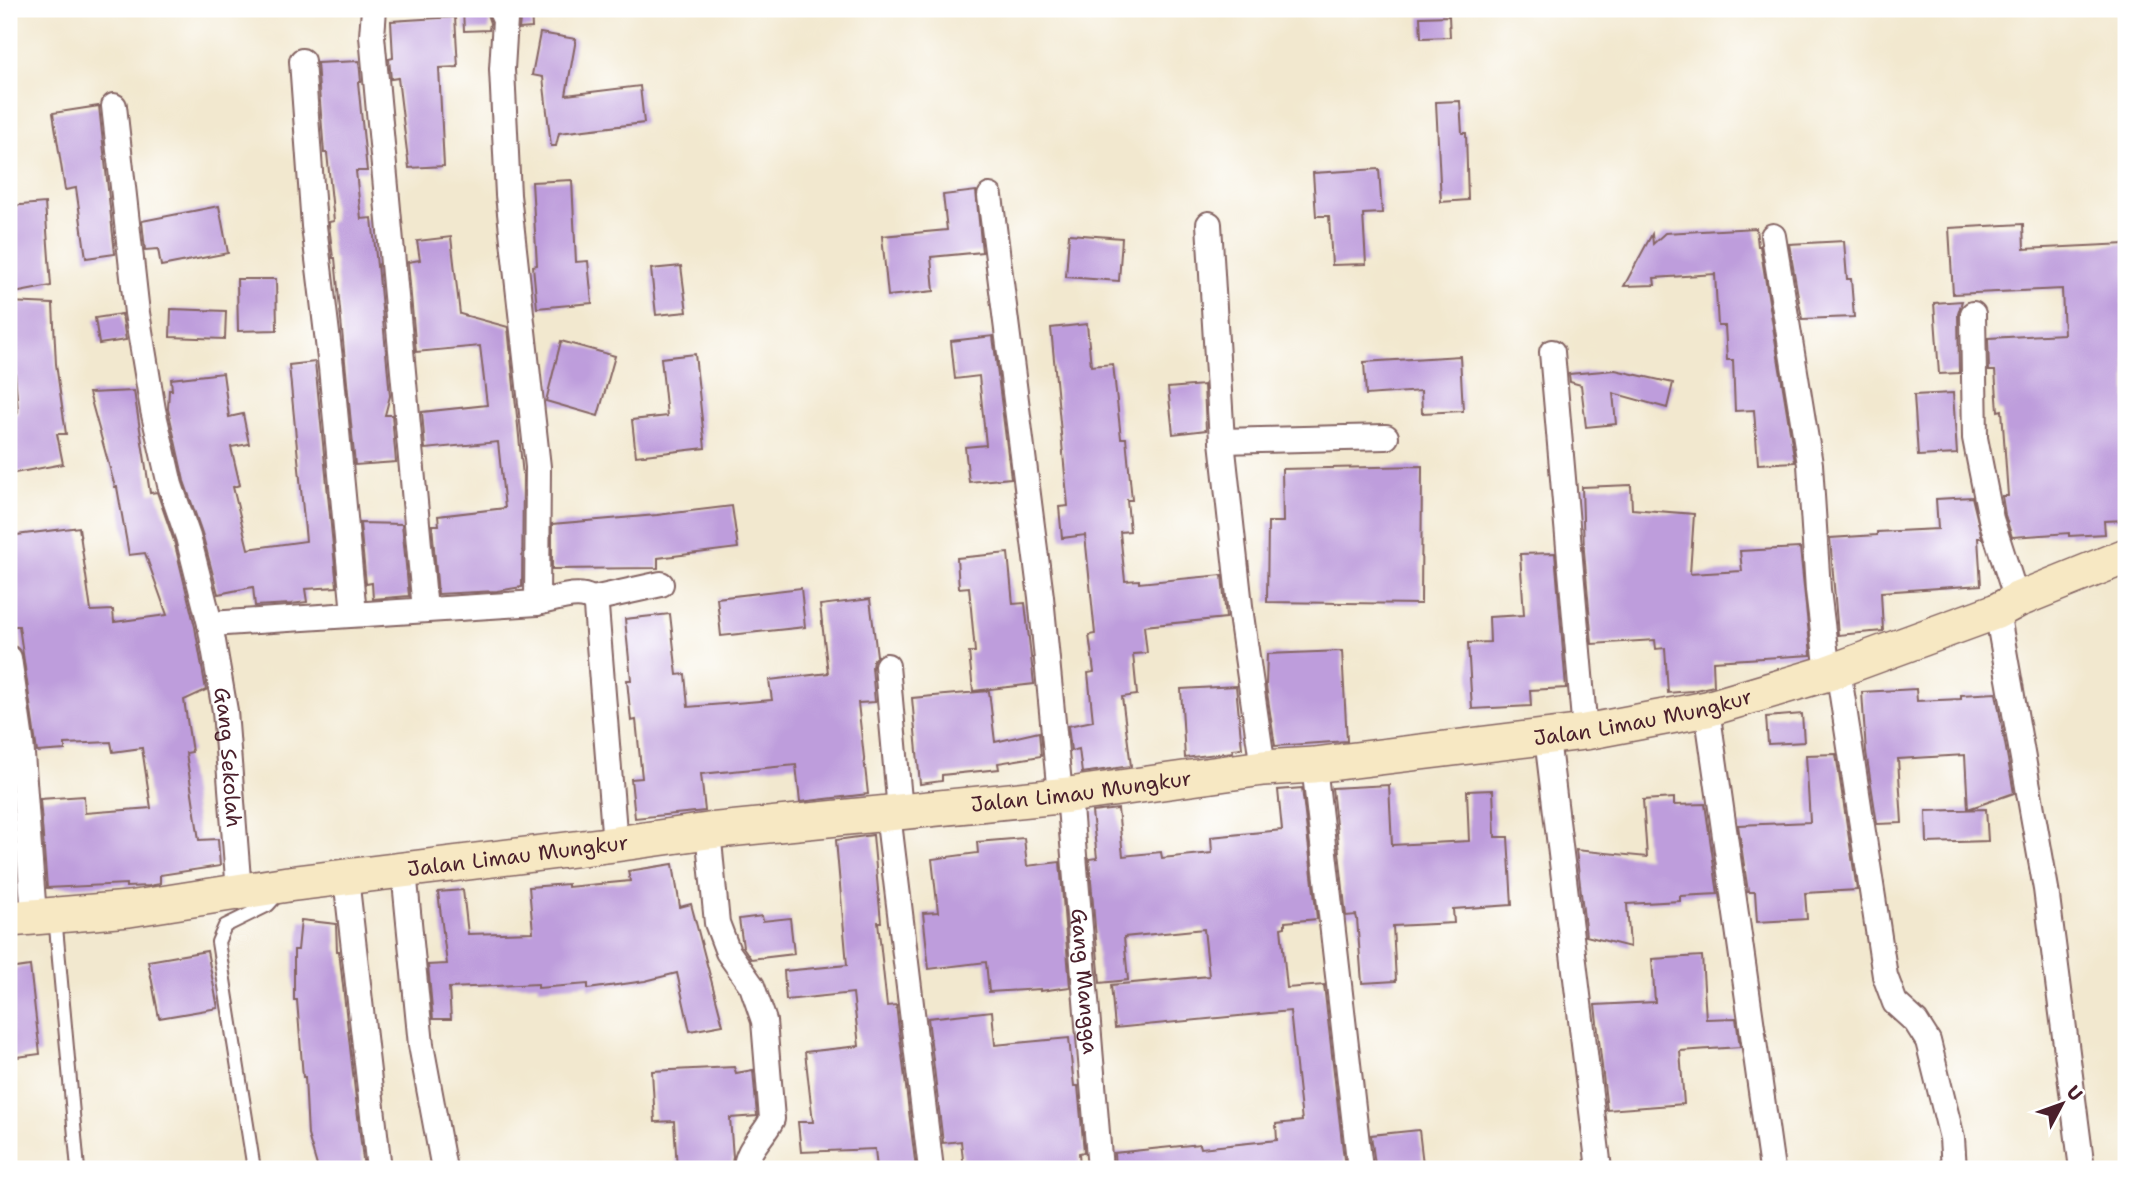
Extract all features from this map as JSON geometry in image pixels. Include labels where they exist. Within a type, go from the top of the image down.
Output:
[{"type":"street","points":[[374,9],[372,36],[425,610]]},
{"type":"street","points":[[500,9],[505,20],[502,69],[509,195],[538,467],[537,603]]},
{"type":"street","points":[[302,61],[314,226],[331,366],[354,614]]},
{"type":"street","name":"Gang Sekolah","points":[[114,106],[137,313],[153,410],[170,485],[188,537],[210,624],[225,711],[239,892]]},
{"type":"street","name":"Gang Mangga","points":[[989,196],[1065,795],[1100,1169]]},
{"type":"street","points":[[1209,224],[1222,442],[1241,615],[1263,768]]},
{"type":"street","points":[[1773,236],[1810,464],[1818,590],[1885,976],[1895,1003],[1916,1022],[1928,1041],[1952,1139],[1954,1169]]},
{"type":"street","points":[[1973,314],[1975,438],[2007,605],[2082,1169]]},
{"type":"street","points":[[1552,352],[1584,733]]},
{"type":"street","points":[[1222,442],[1386,437]]},
{"type":"street","name":"Jalan Limau Mungkur","points":[[33,917],[128,909],[288,884],[615,845],[708,831],[1065,795],[1263,768],[1314,765],[1584,733],[1707,709],[1833,671],[2007,605],[2126,556]]},
{"type":"street","points":[[210,624],[537,603],[575,596],[593,599],[661,584]]},
{"type":"street","points":[[593,599],[596,607],[615,845]]},
{"type":"street","points":[[9,658],[21,741],[33,917]]},
{"type":"street","points":[[887,666],[894,813],[931,1169]]},
{"type":"street","points":[[1707,709],[1772,1169]]},
{"type":"street","points":[[1547,738],[1599,1169]]},
{"type":"street","points":[[1314,765],[1360,1169]]},
{"type":"street","points":[[708,831],[717,923],[728,953],[752,986],[764,1021],[772,1119],[750,1150],[746,1169]]},
{"type":"street","points":[[404,871],[421,1045],[444,1169]]},
{"type":"street","points":[[346,878],[379,1169]]},
{"type":"lane","points":[[254,1169],[218,942],[225,926],[268,905],[288,884]]},
{"type":"lane","points":[[33,917],[78,1169]]},
{"type":"building","points":[[463,9],[485,9],[490,23],[489,30],[464,31]]},
{"type":"building","points":[[516,9],[531,9],[532,28],[519,29],[520,20]]},
{"type":"building","points":[[1449,16],[1450,37],[1421,38],[1420,17]]},
{"type":"building","points":[[455,17],[458,67],[439,68],[444,166],[409,168],[398,78],[391,79],[391,21]]},
{"type":"building","points":[[540,33],[576,39],[566,95],[640,86],[644,123],[559,133],[556,146],[551,146],[543,77],[532,75]]},
{"type":"building","points":[[359,61],[361,82],[358,82],[367,171],[356,171],[361,219],[372,218],[390,396],[385,415],[392,415],[396,462],[355,465],[335,258],[329,225],[329,222],[334,221],[327,153],[324,153],[317,63]]},
{"type":"building","points":[[1460,101],[1462,133],[1466,133],[1468,200],[1441,202],[1436,102]]},
{"type":"building","points":[[99,106],[115,254],[86,258],[76,188],[65,190],[53,113]]},
{"type":"building","points":[[1379,169],[1382,213],[1363,214],[1366,264],[1332,265],[1329,216],[1316,216],[1313,173]]},
{"type":"building","points":[[572,180],[576,262],[588,261],[592,303],[537,308],[533,266],[537,265],[532,182]]},
{"type":"building","points":[[976,191],[982,252],[931,257],[934,291],[888,296],[882,236],[947,230],[943,195]]},
{"type":"building","points":[[45,203],[51,286],[9,294],[9,206]]},
{"type":"building","points":[[219,206],[228,253],[161,266],[158,249],[145,250],[142,221]]},
{"type":"building","points":[[2023,224],[2024,249],[2126,244],[2126,300],[2122,300],[2126,370],[2126,520],[2104,521],[2105,534],[2069,536],[2069,533],[2012,537],[2005,515],[2002,496],[2008,496],[2002,410],[1998,411],[1995,371],[1989,371],[1988,338],[2064,334],[2062,289],[1953,294],[1949,228]]},
{"type":"building","points":[[1756,228],[1795,462],[1758,464],[1754,410],[1735,411],[1733,360],[1727,360],[1725,326],[1718,326],[1715,274],[1654,278],[1655,285],[1624,286],[1652,234],[1653,244],[1665,233]]},
{"type":"building","points":[[1069,234],[1122,238],[1119,281],[1066,277]]},
{"type":"building","points":[[451,237],[460,314],[508,327],[523,476],[522,587],[438,594],[432,525],[439,525],[438,516],[505,508],[498,442],[425,449],[422,412],[487,405],[480,346],[416,352],[408,262],[420,260],[417,241]]},
{"type":"building","points":[[1844,241],[1854,317],[1802,319],[1789,244]]},
{"type":"building","points":[[681,266],[687,312],[656,315],[651,269]]},
{"type":"building","points":[[237,279],[276,279],[277,330],[238,331]]},
{"type":"building","points":[[1962,301],[1958,314],[1959,373],[1939,374],[1934,303]]},
{"type":"building","points":[[9,302],[53,304],[56,364],[66,434],[57,434],[63,464],[9,474],[9,414],[17,414],[18,411],[13,347],[9,347]]},
{"type":"building","points":[[171,309],[226,311],[225,339],[170,337]]},
{"type":"building","points":[[122,314],[126,340],[99,344],[95,318]]},
{"type":"building","points":[[1087,324],[1091,366],[1113,364],[1121,438],[1126,438],[1132,500],[1127,500],[1130,531],[1120,532],[1125,581],[1139,580],[1139,583],[1222,575],[1226,618],[1144,626],[1147,653],[1133,654],[1137,695],[1122,697],[1131,766],[1082,773],[1079,749],[1071,751],[1068,726],[1093,721],[1088,673],[1094,672],[1089,635],[1095,634],[1085,535],[1062,538],[1059,507],[1068,506],[1051,328]]},
{"type":"building","points":[[993,336],[1011,478],[969,482],[965,447],[986,445],[979,376],[955,379],[951,341]]},
{"type":"building","points":[[561,341],[615,356],[598,416],[546,401]]},
{"type":"building","points":[[695,354],[705,448],[636,456],[632,420],[667,416],[661,358]]},
{"type":"building","points":[[1460,356],[1463,411],[1422,413],[1421,391],[1366,395],[1364,362]]},
{"type":"building","points":[[315,362],[337,587],[305,589],[307,602],[291,604],[255,606],[253,587],[218,594],[202,533],[184,481],[168,409],[171,379],[223,373],[229,417],[243,414],[249,444],[231,447],[240,485],[233,487],[248,549],[306,541],[289,365]]},
{"type":"building","points":[[1615,370],[1673,383],[1667,408],[1613,393],[1616,424],[1586,427],[1581,385],[1570,382],[1569,374]]},
{"type":"building","points":[[1204,385],[1206,430],[1173,434],[1168,388]]},
{"type":"building","points":[[134,391],[150,493],[157,492],[174,541],[195,627],[206,690],[184,700],[192,752],[186,753],[199,840],[218,839],[220,866],[160,875],[160,884],[149,886],[126,887],[126,884],[47,888],[40,799],[84,796],[85,813],[151,808],[142,748],[113,752],[111,742],[65,744],[65,750],[37,752],[19,626],[13,626],[9,536],[79,527],[91,611],[113,610],[114,622],[167,615],[145,553],[129,555],[117,487],[89,393]]},
{"type":"building","points":[[1953,393],[1957,454],[1918,456],[1914,395]]},
{"type":"building","points":[[1422,466],[1421,604],[1267,602],[1268,522],[1283,522],[1282,469]]},
{"type":"building","points":[[1631,485],[1632,509],[1694,514],[1690,574],[1742,571],[1740,551],[1800,548],[1811,655],[1713,661],[1714,686],[1668,693],[1665,648],[1656,649],[1655,640],[1592,644],[1582,487]]},
{"type":"building","points":[[1972,497],[1982,538],[1978,538],[1981,585],[1881,592],[1883,631],[1838,635],[1830,538],[1938,529],[1936,499]]},
{"type":"building","points":[[732,506],[738,548],[658,558],[658,568],[552,569],[552,524]]},
{"type":"building","points":[[360,523],[402,524],[409,596],[373,599],[372,583],[366,584]]},
{"type":"building","points":[[1008,553],[1013,604],[1025,603],[1034,684],[973,691],[969,652],[975,652],[969,587],[959,588],[957,558]]},
{"type":"building","points":[[1555,553],[1566,688],[1530,690],[1531,706],[1472,709],[1468,643],[1490,642],[1489,617],[1524,615],[1520,554]]},
{"type":"building","points":[[801,588],[805,627],[721,636],[717,598]]},
{"type":"building","points":[[870,599],[877,656],[872,667],[875,702],[858,703],[868,794],[800,802],[796,765],[701,774],[705,811],[635,818],[631,779],[642,778],[636,720],[631,721],[627,680],[631,680],[625,619],[670,614],[677,675],[685,674],[688,707],[772,700],[769,680],[828,673],[820,605]]},
{"type":"building","points":[[1342,651],[1347,741],[1275,746],[1266,686],[1267,654]]},
{"type":"building","points":[[1236,686],[1242,748],[1232,749],[1233,752],[1185,758],[1181,689]]},
{"type":"building","points":[[1916,689],[1917,701],[1961,699],[1961,695],[1996,693],[2014,793],[1968,809],[1965,755],[1898,759],[1902,823],[1877,824],[1866,752],[1862,692]]},
{"type":"building","points":[[989,691],[995,742],[1039,732],[1041,756],[998,763],[999,769],[942,775],[942,781],[920,784],[912,698]]},
{"type":"building","points":[[1802,714],[1804,742],[1768,744],[1766,717]]},
{"type":"building","points":[[1836,754],[1857,890],[1805,893],[1807,919],[1757,922],[1755,892],[1748,892],[1738,825],[1810,822],[1806,755]]},
{"type":"building","points":[[1389,785],[1392,845],[1469,841],[1467,791],[1493,790],[1495,837],[1508,837],[1512,905],[1453,909],[1454,923],[1393,926],[1396,981],[1362,983],[1357,919],[1356,915],[1346,916],[1332,788]]},
{"type":"building","points":[[1302,788],[1317,919],[1285,922],[1285,927],[1281,928],[1287,988],[1324,985],[1345,1168],[1115,1169],[1114,1153],[1200,1144],[1201,1148],[1277,1140],[1276,1124],[1302,1121],[1290,1011],[1115,1028],[1111,985],[1209,976],[1204,929],[1124,937],[1128,980],[1100,983],[1089,859],[1097,858],[1092,812],[1118,809],[1123,856],[1161,852],[1162,858],[1212,853],[1211,837],[1282,830],[1278,790]]},
{"type":"building","points":[[1674,798],[1674,805],[1705,804],[1718,894],[1680,896],[1680,901],[1627,904],[1630,947],[1586,936],[1576,850],[1647,857],[1643,800]]},
{"type":"building","points":[[9,802],[18,897],[9,898]]},
{"type":"building","points":[[1986,809],[1988,841],[1927,843],[1926,811]]},
{"type":"building","points":[[873,835],[881,922],[878,922],[887,1006],[896,1005],[916,1169],[877,1169],[875,1149],[801,1152],[798,1122],[813,1122],[805,1052],[859,1046],[853,993],[786,1000],[784,971],[847,965],[836,840]]},
{"type":"building","points":[[1024,838],[1027,866],[1060,862],[1070,987],[1040,991],[989,992],[986,962],[929,969],[923,913],[938,912],[932,859],[978,853],[977,842]]},
{"type":"building","points":[[673,864],[680,907],[691,904],[723,1025],[690,1031],[677,973],[645,981],[588,989],[588,984],[538,988],[538,984],[449,988],[451,1019],[433,1019],[428,965],[447,964],[438,892],[463,890],[468,934],[533,932],[529,887],[568,884],[568,887],[630,881],[628,871]]},
{"type":"building","points":[[762,916],[763,921],[790,918],[794,954],[751,959],[743,947],[739,919]]},
{"type":"building","points":[[301,920],[336,924],[364,1169],[318,1169],[308,1135],[305,1077],[297,1000],[294,1000],[294,950],[298,950]]},
{"type":"building","points":[[207,951],[218,1008],[159,1018],[148,961]]},
{"type":"building","points":[[1702,956],[1706,1019],[1736,1018],[1740,1047],[1680,1051],[1684,1104],[1607,1110],[1595,1005],[1655,1002],[1652,959]]},
{"type":"building","points":[[30,966],[40,1054],[9,1058],[9,969]]},
{"type":"building","points":[[992,1011],[995,1045],[1069,1038],[1074,1086],[1078,1086],[1084,1152],[1079,1153],[1080,1169],[964,1169],[961,1141],[943,1143],[928,1018]]},
{"type":"building","points":[[734,1067],[736,1073],[753,1070],[757,1116],[730,1118],[733,1157],[731,1169],[677,1169],[674,1121],[655,1122],[652,1071]]},
{"type":"building","points":[[1419,1130],[1423,1164],[1385,1168],[1384,1165],[1375,1165],[1371,1135]]}]
